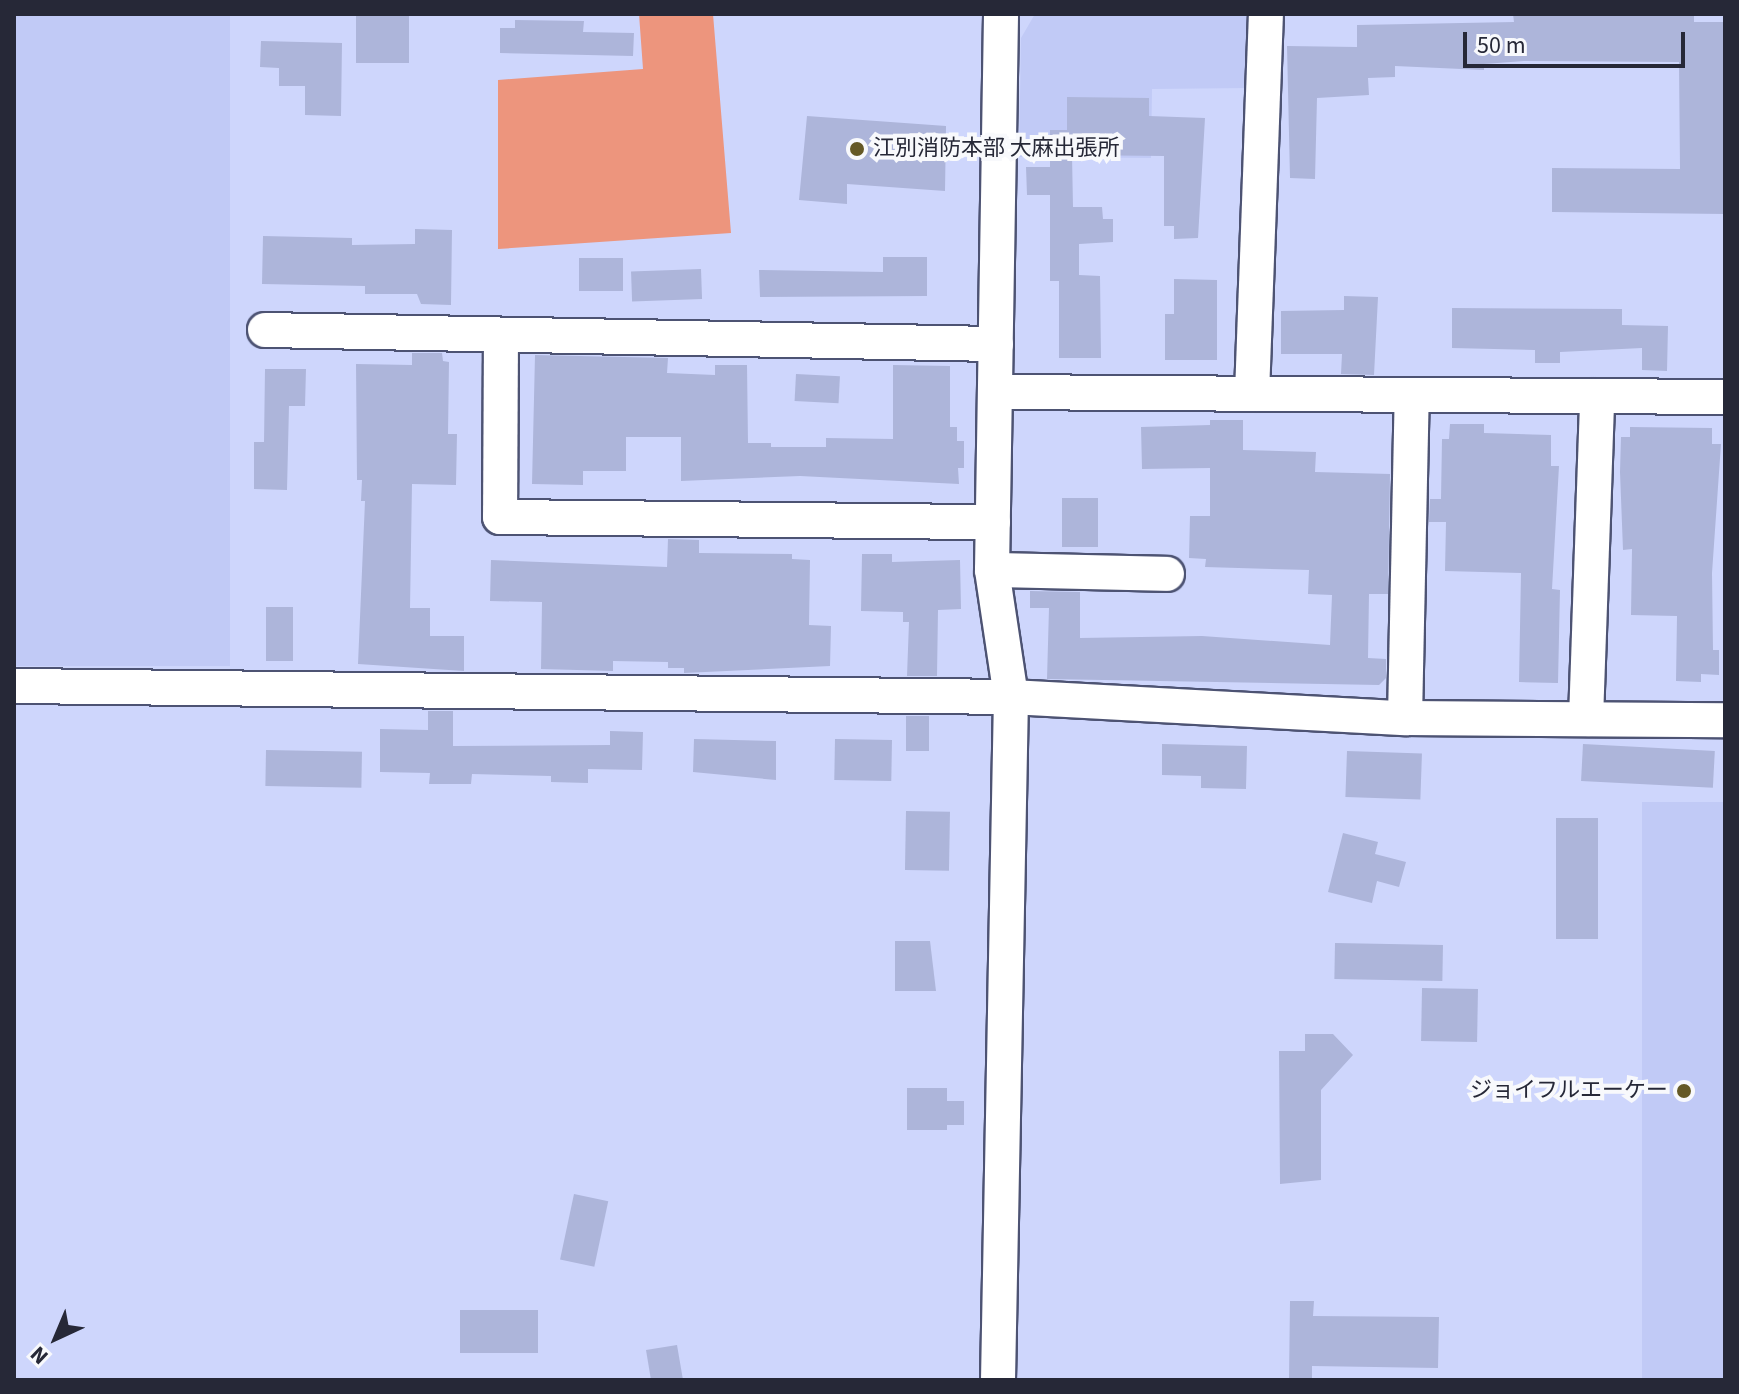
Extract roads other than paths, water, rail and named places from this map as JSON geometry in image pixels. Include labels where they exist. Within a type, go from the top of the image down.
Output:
[{"type":"street","points":[[998,1380],[1011,697],[992,570],[1001,14]]},
{"type":"street","points":[[1252,394],[1266,14]]},
{"type":"street","points":[[265,330],[996,344]]},
{"type":"street","points":[[501,335],[500,517],[993,522]]},
{"type":"street","points":[[995,392],[1725,397]]},
{"type":"street","points":[[1405,718],[1412,395]]},
{"type":"street","points":[[1586,719],[1597,396]]},
{"type":"street","points":[[992,570],[1167,574]]},
{"type":"street","points":[[14,686],[1011,697],[1405,718],[1725,720]]},
{"type":"place","name":"江別消防本部 大麻出張所","points":[[857,149]]},
{"type":"place","name":"ジョイフルエーケー","points":[[1684,1091]]}]
